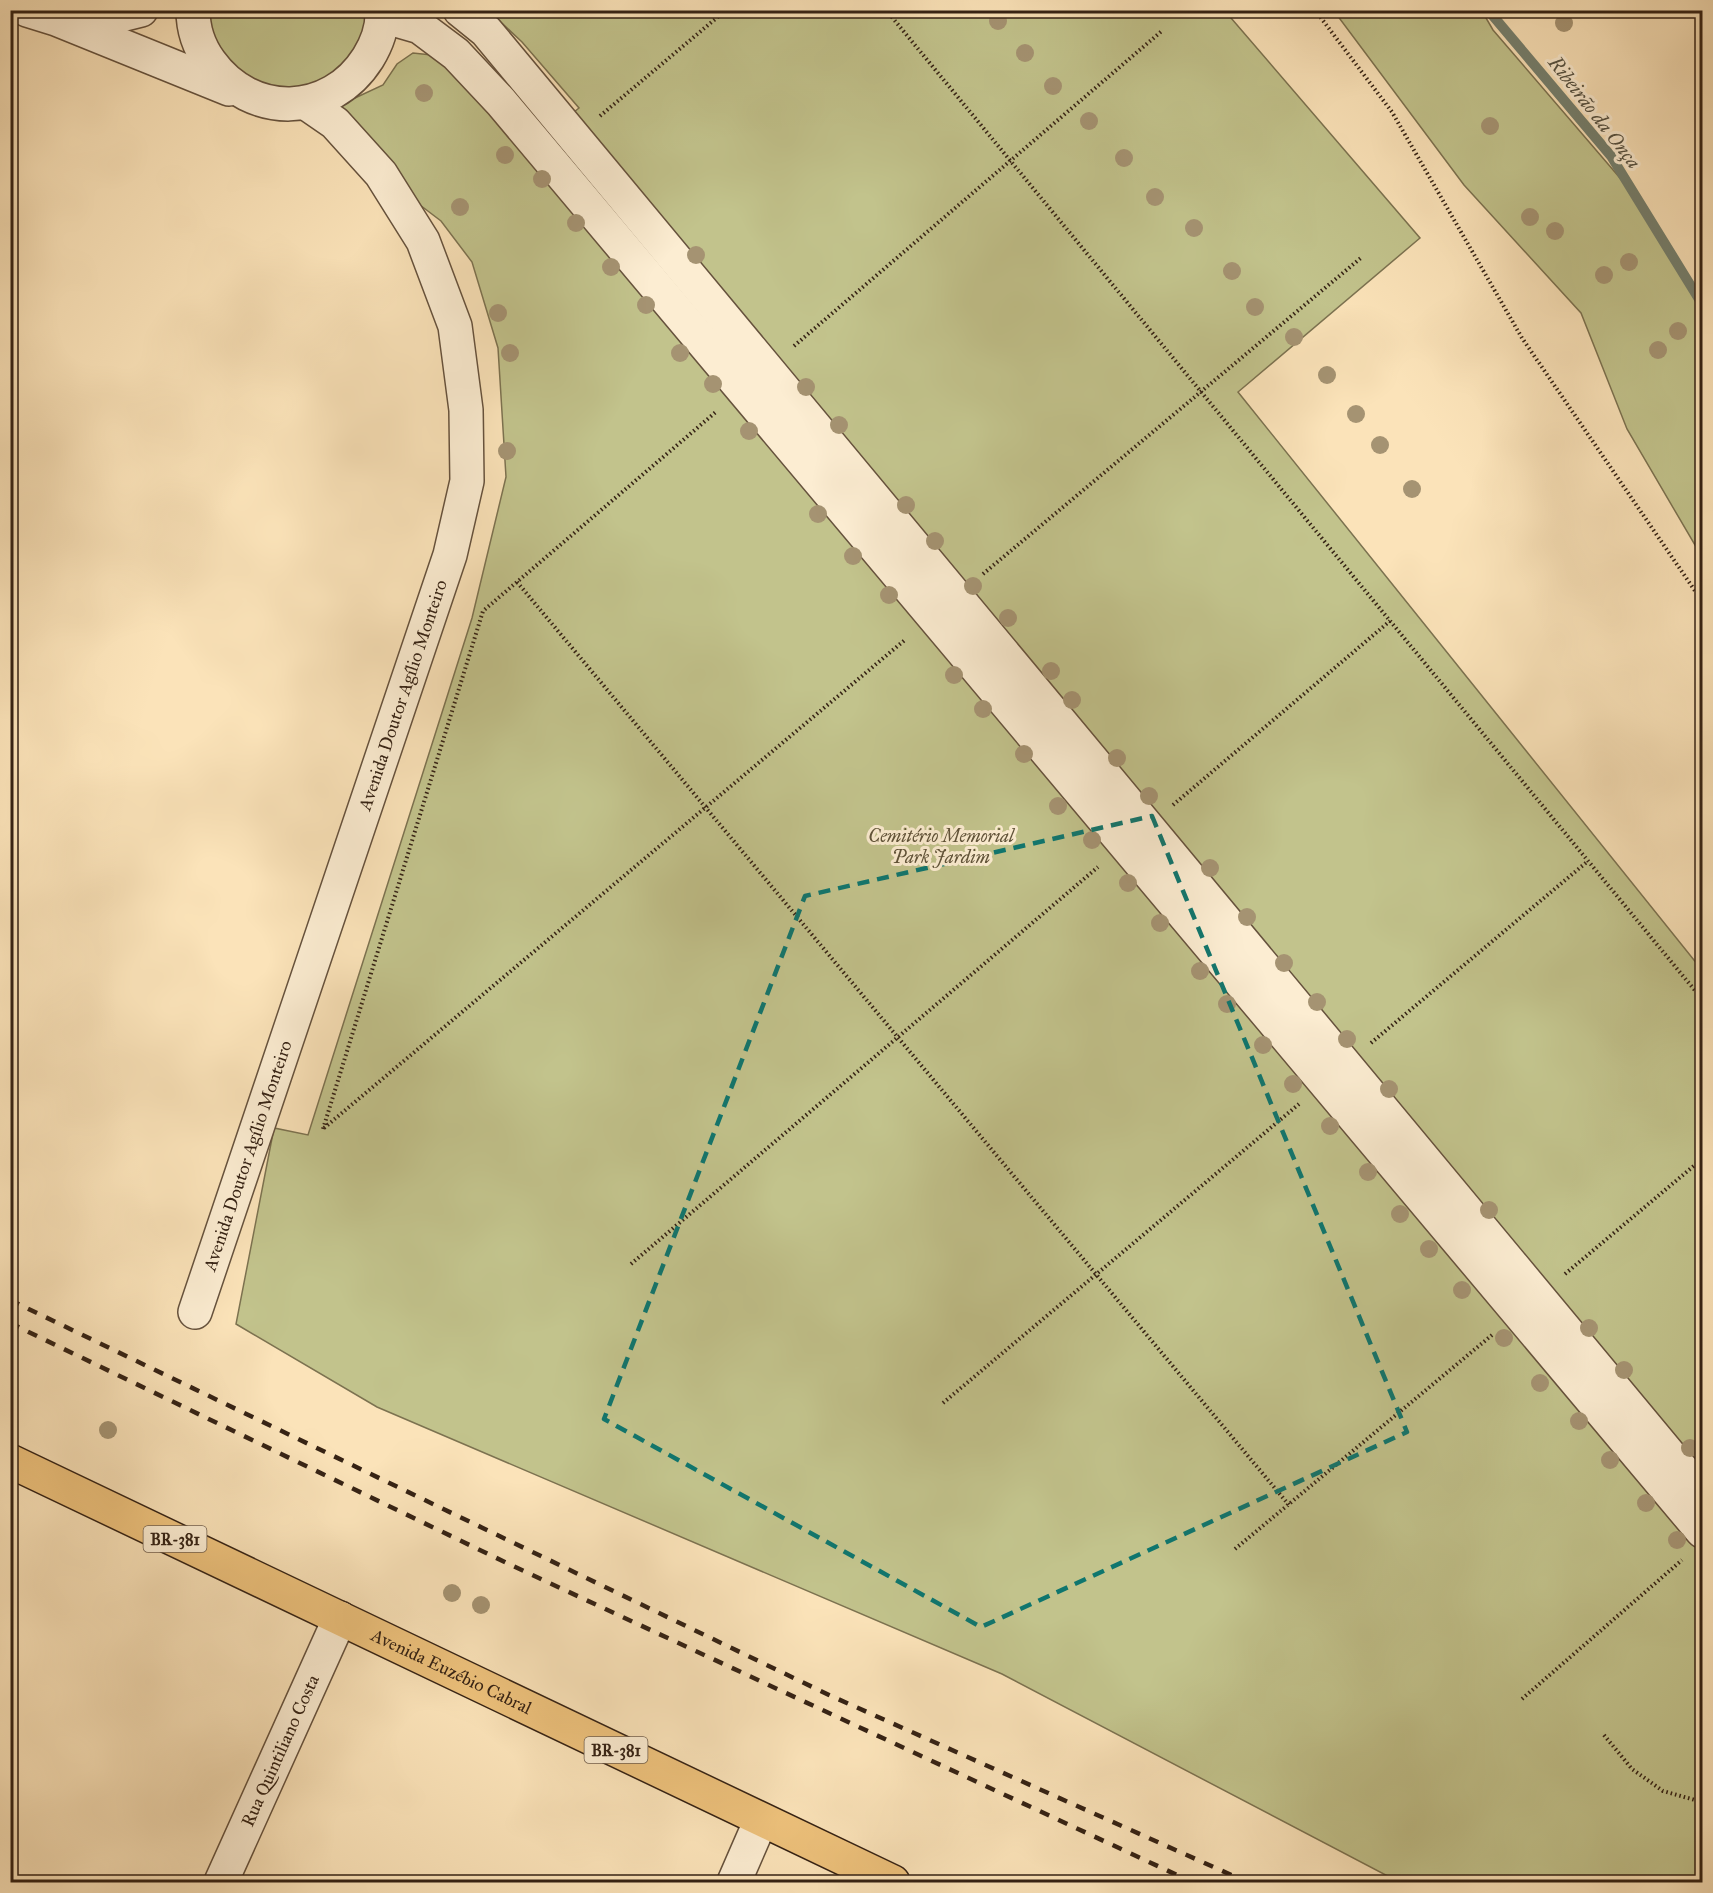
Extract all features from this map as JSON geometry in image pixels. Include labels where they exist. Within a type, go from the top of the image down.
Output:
[{"type":"main road","name":"Avenida Euzébio Cabral","points":[[10,1461],[893,1882]]},
{"type":"street","points":[[42,15],[121,15],[141,10]]},
{"type":"street","points":[[193,10],[193,21],[202,51],[220,76],[245,95]]},
{"type":"street","points":[[460,10],[486,31],[574,138],[755,379]]},
{"type":"street","points":[[42,15],[245,95],[275,104],[306,103],[335,92],[358,73],[375,46],[382,13],[420,27],[456,54],[755,379],[1529,1304],[1702,1531]]},
{"type":"street","name":"Avenida Doutor Agílio Monteiro","points":[[195,1312],[450,555],[466,481],[466,410],[455,326],[423,241],[381,174],[335,123],[306,103]]},
{"type":"street","points":[[1529,1304],[1702,1492]]},
{"type":"street","name":"Rua Quintiliano Costa","points":[[221,1882],[340,1618]]},
{"type":"street","points":[[734,1882],[761,1820]]},
{"type":"path","points":[[574,138],[726,10]]},
{"type":"path","points":[[886,10],[1702,999]]},
{"type":"path","points":[[1315,10],[1392,112],[1522,338],[1702,601]]},
{"type":"path","points":[[1163,30],[483,611],[323,1129],[1362,257]]},
{"type":"path","points":[[518,582],[1289,1505]]},
{"type":"path","points":[[631,1264],[1390,621]]},
{"type":"path","points":[[943,1402],[1588,861]]},
{"type":"path","points":[[1235,1549],[1702,1159]]},
{"type":"path","points":[[1522,1698],[1684,1558]]},
{"type":"path","points":[[1604,1735],[1632,1769],[1663,1791],[1702,1802]]},
{"type":"highlighted area","points":[[1152,816],[1407,1432],[981,1627],[604,1419],[805,896]]},
{"type":"green space","points":[[204,11],[370,11],[356,59],[314,92],[261,92],[218,59]]},
{"type":"green space","name":"Cemitério Memorial Park Jardim","points":[[489,11],[1225,11],[1420,238],[1238,392],[1702,970],[1702,1882],[1399,1882],[1002,1674],[377,1407],[236,1324],[274,1128],[308,1135],[472,618],[506,477],[498,348],[472,262],[441,221],[416,202],[333,105],[383,85],[397,64],[413,53],[441,56],[523,153],[579,108],[522,42]]},
{"type":"green space","points":[[1334,11],[1482,11],[1493,30],[1638,199],[1702,304],[1702,557],[1627,429],[1581,313],[1464,185]]},
{"type":"waterway","name":"Ribeirão da Onça","points":[[1488,10],[1611,156],[1702,304]]},
{"type":"railway","points":[[10,1300],[829,1695],[1247,1882]]},
{"type":"railway","points":[[10,1323],[513,1566],[1192,1882]]}]
